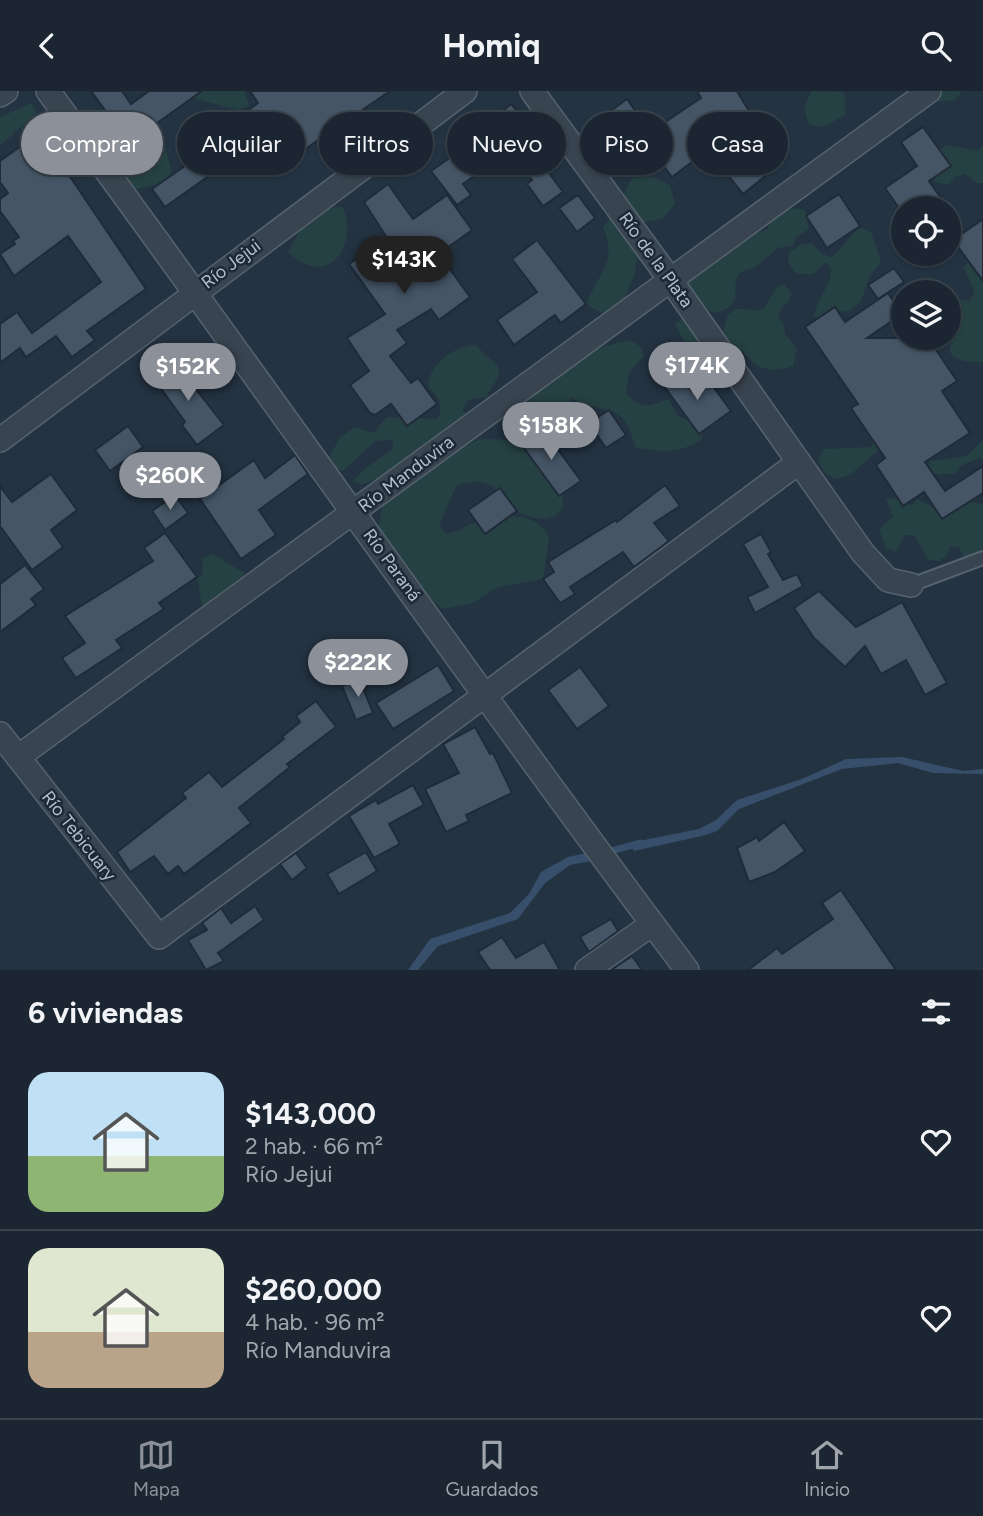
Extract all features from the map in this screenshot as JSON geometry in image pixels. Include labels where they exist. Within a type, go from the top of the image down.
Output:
[{"type":"street","points":[[0,96],[6,91]]},
{"type":"street","name":"Río Paraná","points":[[48,91],[355,513],[552,791],[687,970]]},
{"type":"street","name":"Río Jejui","points":[[0,440],[195,291],[465,91]]},
{"type":"street","name":"Río de la Plata","points":[[532,91],[872,562],[888,580],[911,586]]},
{"type":"street","name":"Río Manduvira","points":[[18,757],[355,513],[669,278],[929,91]]},
{"type":"street","points":[[486,695],[799,462]]},
{"type":"street","name":"Río Tebicuary","points":[[0,734],[159,937],[486,695]]},
{"type":"street","points":[[587,970],[652,924]]},
{"type":"lane","points":[[911,586],[983,558]]},
{"type":"green space","points":[[182,91],[244,91],[249,106],[238,110],[200,100]]},
{"type":"green space","points":[[812,91],[841,92],[845,95],[845,115],[823,127],[809,125],[804,107]]},
{"type":"green space","points":[[928,91],[962,91],[955,100],[935,102]]},
{"type":"green space","points":[[32,103],[36,112],[21,112],[21,127],[0,146],[0,117]]},
{"type":"green space","points":[[163,137],[172,175],[159,184],[136,189],[124,175],[163,175]]},
{"type":"green space","points":[[948,145],[978,151],[983,145],[983,183],[977,183],[965,174],[955,177],[949,185],[935,182],[933,178],[939,150]]},
{"type":"green space","points":[[653,177],[670,185],[675,204],[662,219],[640,223],[635,273],[621,308],[602,313],[586,304],[608,258],[603,227],[633,178]]},
{"type":"green space","points":[[343,207],[347,237],[336,259],[326,265],[315,266],[302,262],[288,252],[303,226],[314,215],[331,208]]},
{"type":"green space","points":[[782,207],[805,210],[809,229],[796,238],[792,246],[777,248],[753,268],[742,272],[737,277],[731,305],[713,313],[697,302],[689,308],[686,272],[693,251],[712,242],[748,240],[755,233],[768,229],[770,214]]},
{"type":"green space","points":[[862,228],[871,232],[881,262],[869,277],[861,302],[849,311],[833,312],[820,319],[814,317],[829,280],[831,267],[826,262],[813,274],[797,274],[788,263],[789,253],[800,245],[811,243],[822,254],[831,257],[853,233]]},
{"type":"green space","points":[[983,258],[983,362],[965,361],[950,352],[961,350],[961,300],[970,300],[975,291],[963,268],[970,260]]},
{"type":"green space","points":[[784,284],[791,292],[789,302],[781,308],[778,317],[784,325],[785,334],[797,349],[793,366],[777,370],[766,369],[755,365],[743,352],[733,349],[690,351],[675,325],[689,312],[716,339],[723,333],[728,314],[736,309],[763,310],[776,288]]},
{"type":"green space","points":[[632,341],[640,346],[644,355],[629,373],[626,393],[636,402],[646,405],[668,399],[678,416],[697,423],[703,431],[701,440],[670,451],[635,447],[626,422],[619,416],[571,398],[568,415],[539,443],[560,484],[563,496],[558,513],[548,518],[527,516],[512,507],[492,487],[472,482],[456,486],[439,526],[446,533],[451,533],[476,522],[507,516],[537,523],[549,539],[543,579],[498,587],[473,603],[443,609],[419,589],[377,533],[383,504],[401,470],[361,485],[353,481],[367,467],[393,449],[393,439],[374,442],[343,471],[325,465],[339,439],[354,427],[373,433],[387,417],[438,419],[440,405],[428,386],[430,378],[438,363],[459,349],[475,345],[498,366],[499,376],[486,397],[467,400],[463,409],[467,417],[446,458],[479,439],[517,440],[514,433],[531,399],[560,371],[596,350]]},
{"type":"green space","points":[[877,436],[882,447],[850,475],[835,479],[824,472],[818,459],[825,449],[871,447]]},
{"type":"green space","points":[[983,440],[983,460],[979,458],[961,466],[954,474],[934,474],[925,478],[925,468],[931,461],[967,456]]},
{"type":"green space","points":[[895,498],[912,506],[917,499],[941,512],[966,502],[983,504],[983,552],[971,561],[963,556],[959,547],[950,546],[947,555],[939,561],[929,560],[914,535],[905,535],[896,552],[886,548],[879,529],[893,517],[886,499]]},
{"type":"green space","points":[[213,554],[244,573],[243,583],[211,604],[202,605],[197,577],[202,577],[203,558]]},
{"type":"water","points":[[902,757],[963,771],[983,769],[983,774],[933,773],[898,763],[842,769],[739,809],[717,831],[706,835],[634,851],[629,843],[699,829],[716,820],[737,800],[802,779],[846,759]]},
{"type":"water","points":[[586,853],[591,861],[570,865],[545,883],[518,919],[438,946],[418,970],[408,970],[430,939],[510,913],[529,894],[541,872],[568,857]]},
{"type":"building","points":[[91,91],[122,91],[131,104],[149,91],[202,91],[163,119],[163,112],[106,112]]},
{"type":"building","points":[[250,91],[390,91],[359,112],[319,112],[319,139],[305,150],[305,112],[246,112],[258,103]]},
{"type":"building","points":[[697,91],[737,91],[749,112],[687,112],[687,166],[672,177],[673,117],[701,98]]},
{"type":"building","points":[[627,99],[636,112],[609,112]]},
{"type":"building","points":[[511,104],[518,112],[502,112]]},
{"type":"building","points":[[923,127],[951,166],[929,181],[940,196],[891,197],[885,188],[917,166],[901,142]]},
{"type":"building","points":[[21,146],[21,175],[69,175],[146,289],[87,331],[95,340],[72,357],[56,336],[26,357],[20,348],[0,363],[0,324],[17,312],[32,333],[101,282],[68,236],[14,276],[0,254],[15,244],[13,241],[19,237],[0,211],[0,199],[8,193],[0,182],[0,161]]},
{"type":"building","points":[[447,160],[447,175],[476,175],[463,184],[471,195],[457,205],[433,174],[433,170]]},
{"type":"building","points":[[177,172],[177,175],[210,175],[165,207],[152,189]]},
{"type":"building","points":[[528,175],[550,175],[563,192],[543,206],[527,184],[532,180]]},
{"type":"building","points":[[728,175],[767,175],[743,194]]},
{"type":"building","points":[[388,184],[413,219],[447,195],[472,230],[439,254],[470,297],[439,320],[431,309],[397,330],[407,343],[390,356],[411,383],[418,378],[437,404],[407,426],[391,404],[375,415],[370,413],[350,385],[369,371],[347,338],[385,314],[349,264],[387,238],[364,202]]},
{"type":"building","points":[[839,194],[860,226],[827,248],[806,216]]},
{"type":"building","points":[[578,195],[595,218],[577,232],[559,208]]},
{"type":"building","points":[[983,219],[983,281],[961,251],[961,234]]},
{"type":"building","points":[[537,240],[586,304],[561,323],[555,315],[514,345],[497,320],[537,292],[512,259]]},
{"type":"building","points":[[894,268],[903,280],[891,280],[891,290],[878,299],[868,285]]},
{"type":"building","points":[[888,293],[891,298],[891,322],[867,338],[891,338],[891,350],[936,350],[957,381],[942,391],[970,433],[925,462],[945,491],[983,466],[983,493],[942,519],[924,492],[903,506],[876,465],[885,458],[851,408],[858,404],[805,327],[835,307],[845,322]]},
{"type":"building","points":[[173,360],[224,425],[197,445],[182,425],[185,422],[152,376]]},
{"type":"building","points":[[677,371],[691,390],[707,378],[731,411],[699,434],[661,382]]},
{"type":"building","points":[[609,410],[626,435],[606,448],[589,423]]},
{"type":"building","points":[[128,426],[143,447],[110,471],[95,450]]},
{"type":"building","points":[[542,428],[581,481],[559,496],[521,444]]},
{"type":"building","points":[[295,455],[308,474],[259,510],[276,535],[241,559],[200,499],[254,460],[265,478]]},
{"type":"building","points":[[51,474],[77,510],[51,530],[63,547],[32,570],[0,526],[0,486],[12,502]]},
{"type":"building","points":[[665,485],[680,506],[654,523],[669,541],[634,567],[623,552],[570,587],[575,594],[560,603],[543,579],[554,572],[548,562],[616,520],[617,522]]},
{"type":"building","points":[[500,488],[517,511],[485,534],[468,510]]},
{"type":"building","points":[[175,495],[188,513],[165,530],[152,511]]},
{"type":"building","points":[[165,533],[197,577],[159,603],[164,609],[116,640],[122,648],[76,678],[62,658],[85,643],[65,616],[153,561],[144,548]]},
{"type":"building","points":[[761,534],[771,552],[768,554],[783,580],[797,574],[803,586],[755,613],[747,597],[768,587],[743,544]]},
{"type":"building","points":[[25,565],[44,589],[31,599],[36,605],[0,632],[0,584]]},
{"type":"building","points":[[819,591],[856,627],[902,602],[947,683],[925,695],[906,660],[881,674],[865,646],[845,667],[814,638],[794,608]]},
{"type":"building","points":[[438,665],[454,691],[393,729],[376,703]]},
{"type":"building","points":[[580,667],[609,706],[577,729],[548,690]]},
{"type":"building","points":[[359,678],[373,713],[356,720],[342,686]]},
{"type":"building","points":[[316,701],[336,727],[287,764],[290,767],[239,808],[251,823],[184,874],[178,866],[168,874],[154,856],[130,872],[117,852],[186,798],[182,793],[209,772],[222,787],[284,739],[282,737],[300,722],[296,716]]},
{"type":"building","points":[[475,727],[490,754],[493,753],[512,793],[466,815],[469,821],[446,832],[425,789],[459,773],[443,744]]},
{"type":"building","points":[[413,785],[424,805],[389,824],[400,844],[374,858],[349,816],[376,800],[378,804]]},
{"type":"building","points":[[784,822],[805,851],[775,872],[749,882],[737,848],[757,837],[759,841]]},
{"type":"building","points":[[366,852],[377,871],[339,894],[327,874]]},
{"type":"building","points":[[296,853],[307,868],[292,880],[280,864]]},
{"type":"building","points":[[841,890],[896,970],[748,970],[777,948],[782,954],[833,919],[822,903]]},
{"type":"building","points":[[255,906],[264,920],[218,953],[224,961],[206,970],[188,940],[207,930],[202,923],[221,908],[231,923]]},
{"type":"building","points":[[611,919],[618,931],[589,952],[580,937]]},
{"type":"building","points":[[502,937],[516,958],[544,942],[560,970],[490,970],[478,952]]},
{"type":"building","points":[[632,956],[642,970],[611,970]]},
{"type":"waterway","points":[[604,853],[640,843]]}]
